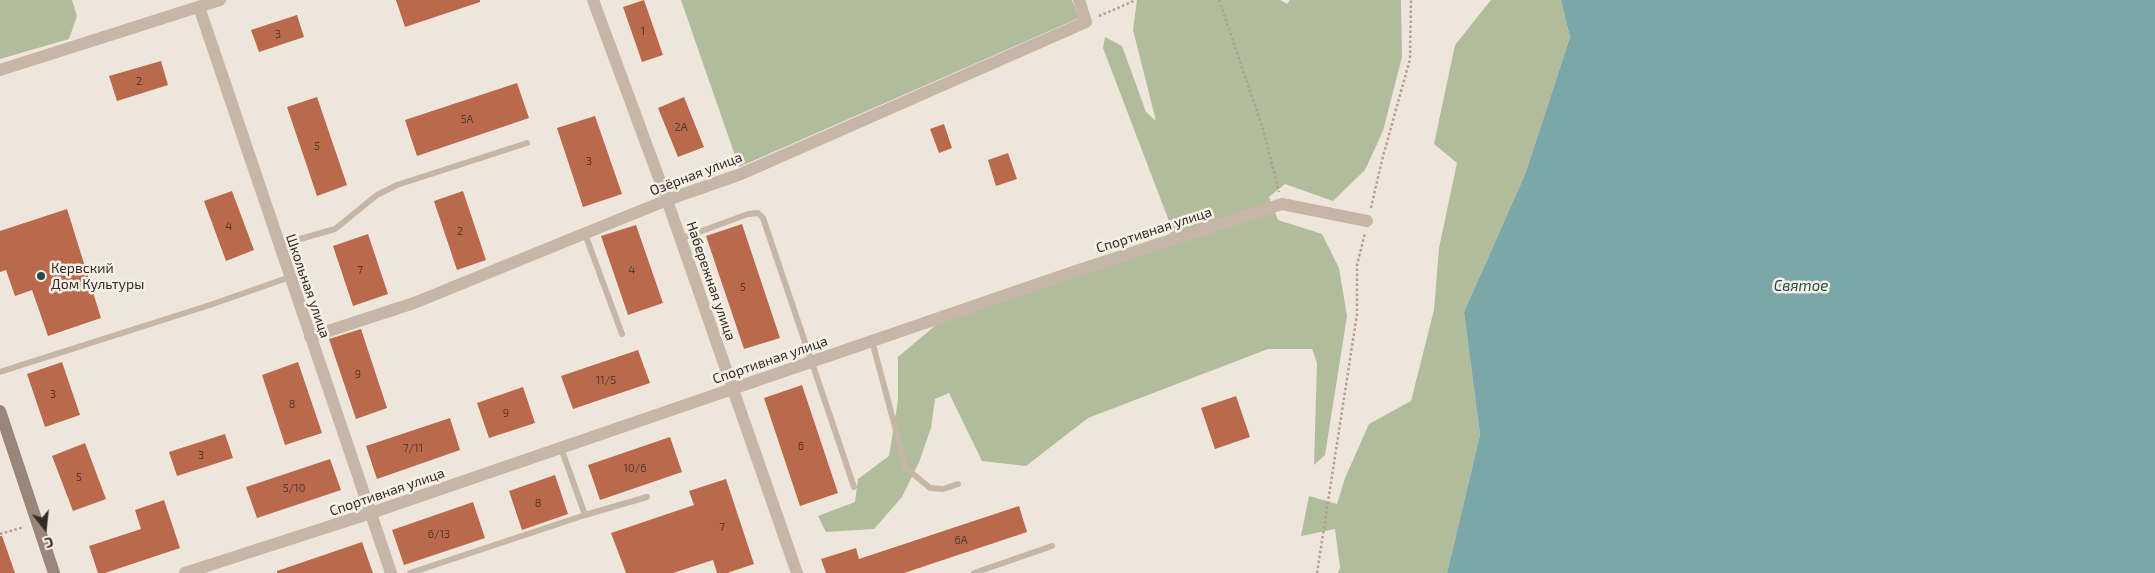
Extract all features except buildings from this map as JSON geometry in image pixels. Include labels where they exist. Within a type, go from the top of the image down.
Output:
[{"type":"street","points":[[0,70],[220,0]]},
{"type":"street","name":"Набережная улица","points":[[593,0],[667,200],[797,573]]},
{"type":"street","points":[[1079,0],[1086,22]]},
{"type":"street","name":"Школьная улица","points":[[199,7],[391,573]]},
{"type":"street","name":"Озёрная улица","points":[[310,337],[414,303],[667,200],[741,174],[1086,22]]},
{"type":"street","name":"Спортивная улица","points":[[185,573],[371,514],[1073,272],[1282,204],[1368,221]]},
{"type":"street","points":[[0,411],[54,573]]},
{"type":"lane","points":[[279,245],[335,229],[377,195],[397,185],[527,143]]},
{"type":"lane","points":[[680,238],[748,214],[758,213],[763,218],[854,487]]},
{"type":"lane","points":[[585,234],[622,334]]},
{"type":"lane","points":[[0,372],[290,278]]},
{"type":"lane","points":[[872,341],[906,468],[930,488],[943,489],[958,484]]},
{"type":"lane","points":[[561,448],[585,515]]},
{"type":"lane","points":[[410,573],[585,515],[647,497]]},
{"type":"lane","points":[[974,573],[1052,546]]},
{"type":"path","points":[[1086,22],[1136,0]]},
{"type":"path","points":[[1219,0],[1263,129],[1282,204]]},
{"type":"path","points":[[1317,573],[1357,314],[1357,265],[1382,160],[1410,59],[1411,0]]},
{"type":"path","points":[[0,534],[37,524]]},
{"type":"green space","points":[[0,0],[72,0],[77,16],[69,39],[0,59]]},
{"type":"green space","points":[[681,0],[1072,0],[1079,18],[739,167]]},
{"type":"green space","points":[[1137,0],[1280,0],[1287,4],[1290,0],[1401,0],[1402,57],[1383,131],[1365,170],[1333,201],[1285,184],[1269,197],[1278,220],[1322,234],[1339,268],[1347,316],[1325,455],[1314,465],[1317,363],[1312,349],[1268,349],[1088,418],[1026,466],[982,461],[949,393],[935,399],[931,428],[919,462],[902,497],[874,529],[826,532],[818,516],[855,502],[858,479],[889,456],[898,400],[898,357],[955,309],[1169,237],[1172,229],[1103,48],[1105,37],[1122,46],[1146,112],[1156,121],[1133,30]]},
{"type":"green space","points":[[1491,0],[1561,0],[1570,37],[1526,172],[1464,312],[1480,435],[1447,573],[1338,573],[1340,567],[1335,529],[1301,536],[1309,496],[1337,504],[1345,478],[1369,424],[1411,401],[1434,310],[1439,248],[1457,163],[1434,144],[1455,45]]},
{"type":"water","name":"Святое","points":[[1561,0],[2155,0],[2155,573],[1447,573],[1480,435],[1464,312],[1526,172],[1570,37]]},
{"type":"place","name":"Кервский Дом Культуры","points":[[41,276]]}]
